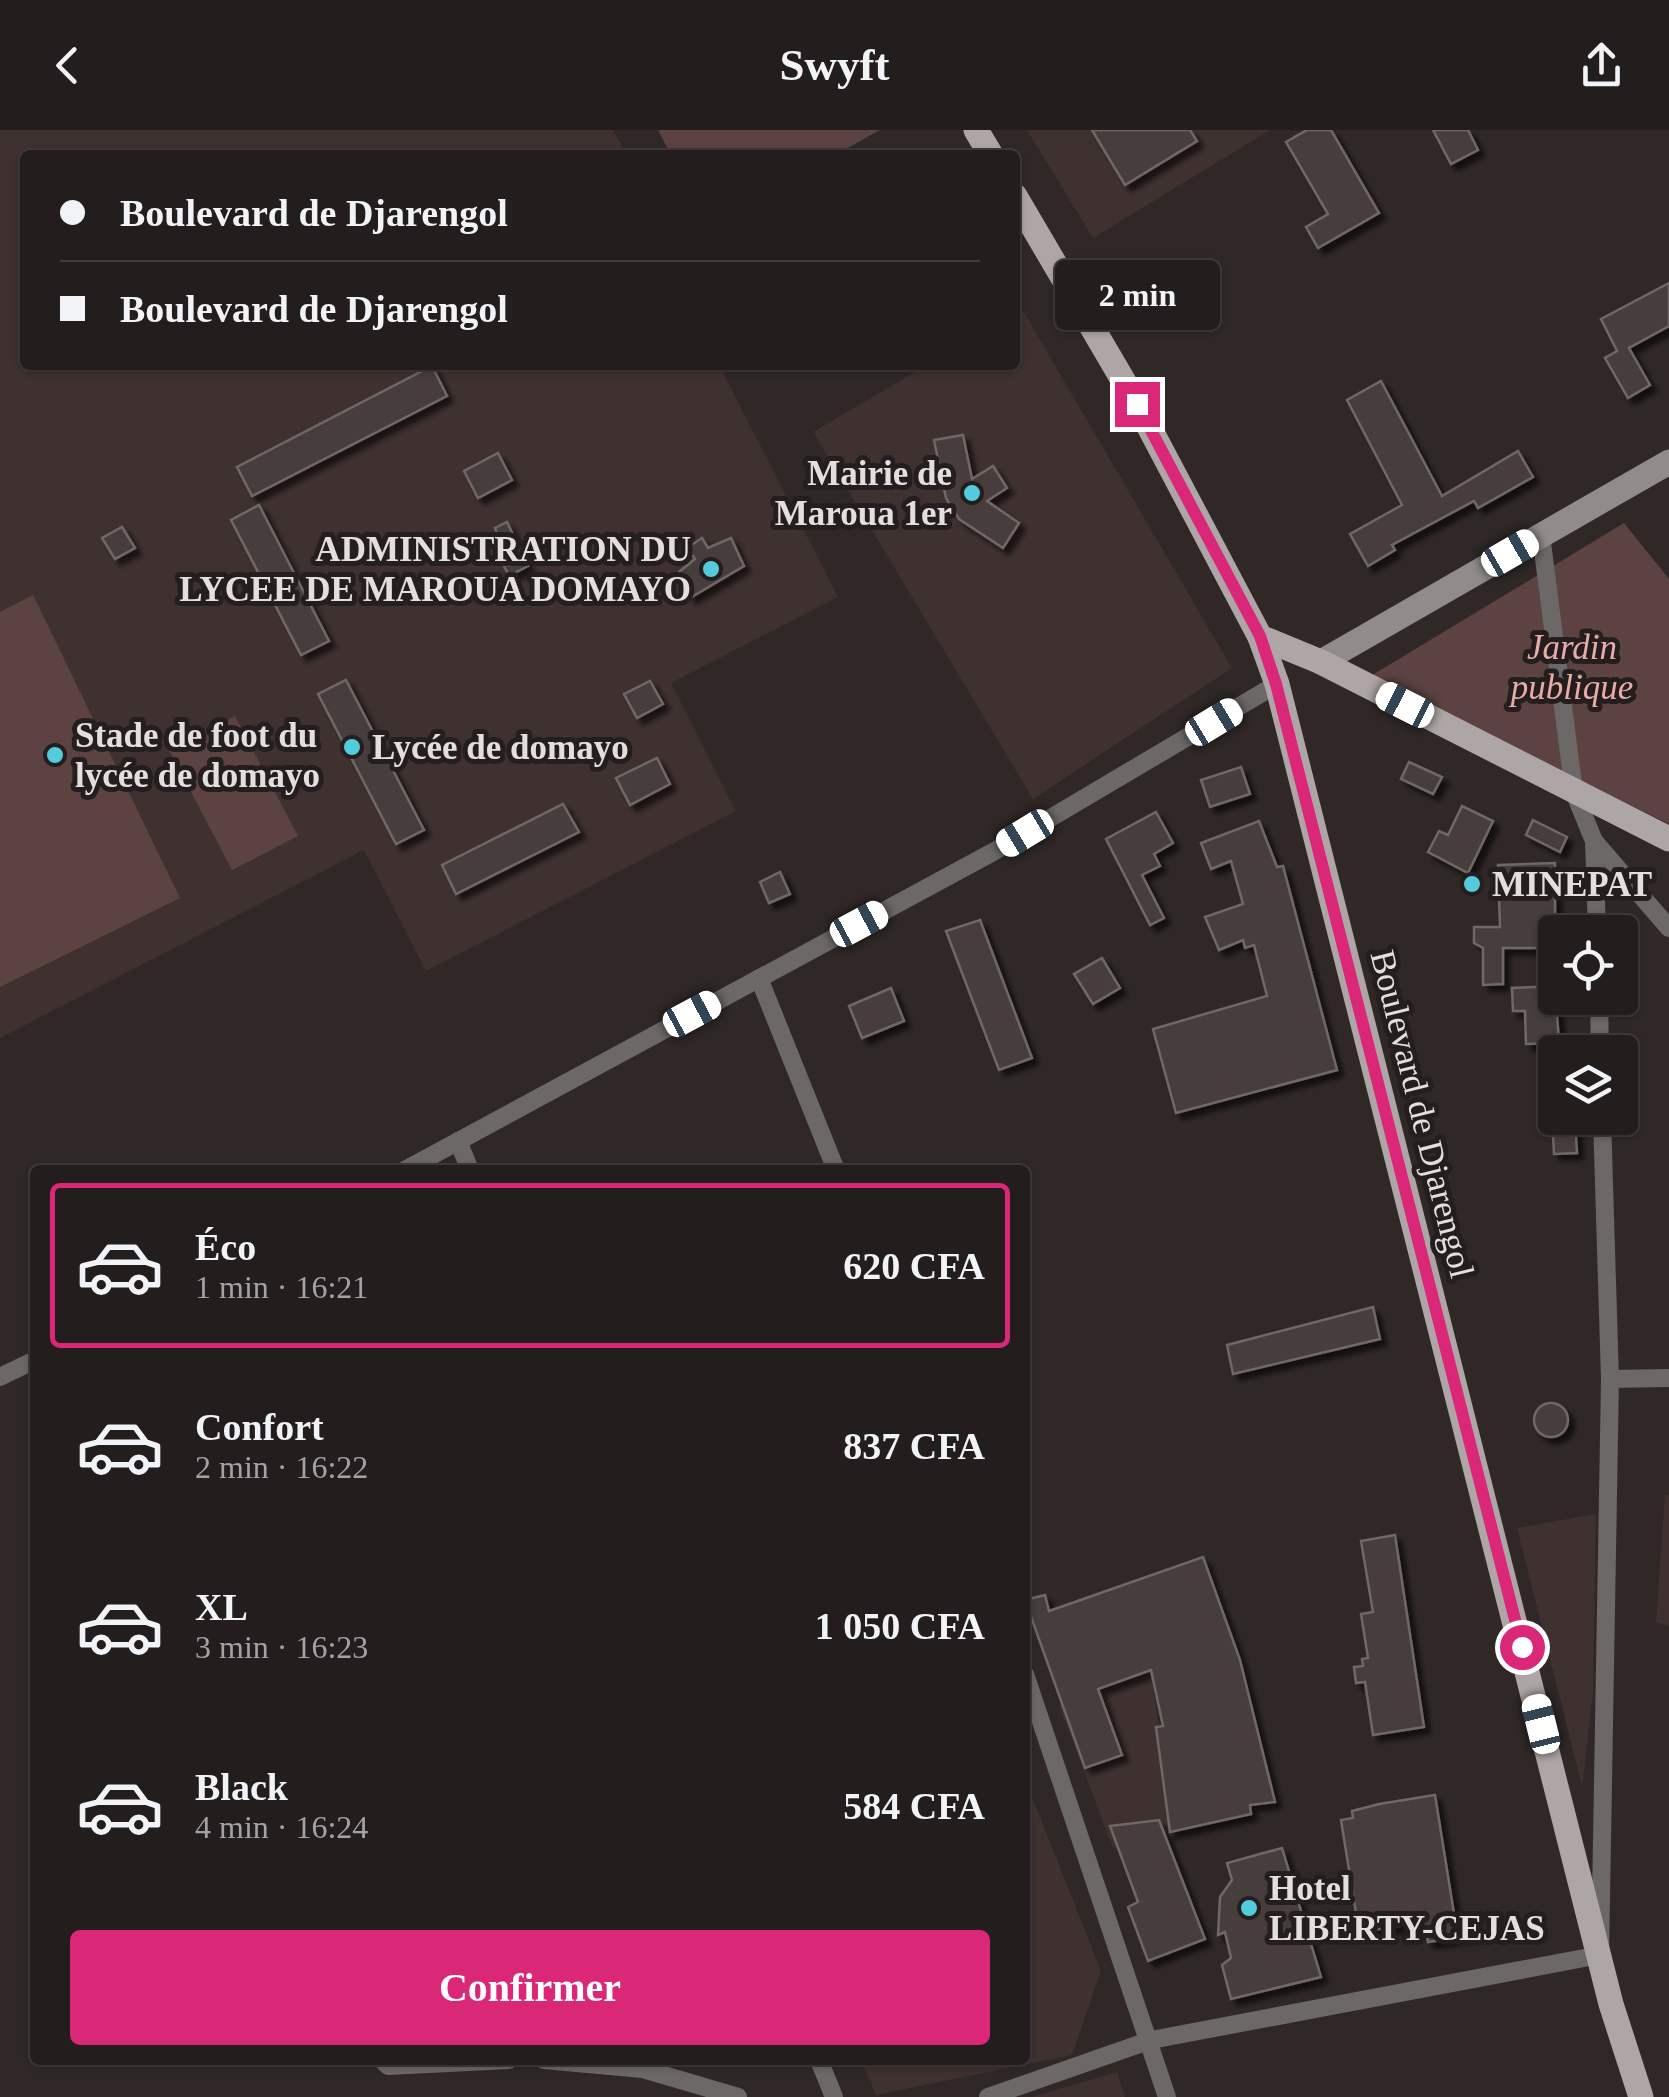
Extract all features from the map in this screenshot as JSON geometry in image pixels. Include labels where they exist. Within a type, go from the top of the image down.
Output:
[{"type":"main road","name":"Boulevard de Djarengol","points":[[1020,205],[1137,404],[1260,636],[1276,684],[1600,1955],[1642,2097]]},
{"type":"main road","points":[[1260,636],[1321,662],[1669,839]]},
{"type":"street","points":[[1321,662],[1669,462]]},
{"type":"street","points":[[1541,534],[1574,792],[1594,841],[1669,928]]},
{"type":"street","points":[[414,1165],[993,852],[1276,684]]},
{"type":"street","points":[[1594,841],[1596,915]]},
{"type":"street","points":[[759,978],[834,1165]]},
{"type":"street","points":[[988,2097],[1151,2040],[1600,1955],[1610,1379],[1603,1135]]},
{"type":"street","points":[[458,1141],[468,1165]]},
{"type":"street","points":[[0,1377],[30,1362]]},
{"type":"street","points":[[1610,1379],[1669,1378]]},
{"type":"street","points":[[1030,1689],[1167,2097]]},
{"type":"street","points":[[594,2065],[643,2070],[738,2097]]},
{"type":"street","points":[[822,2065],[834,2097]]},
{"type":"shaded area","name":"Lycée de domayo","points":[[0,130],[613,130],[624,150],[20,150],[20,370],[722,370],[838,597],[671,683],[736,811],[426,971],[364,850],[0,1038]]},
{"type":"shaded area","points":[[1027,130],[1270,130],[1093,238]]},
{"type":"shaded area","name":"Mairie de Maroua 1er","points":[[1020,310],[1232,668],[1033,799],[813,432],[918,370],[1020,370]]},
{"type":"shaded area","points":[[1665,1495],[1669,1495],[1669,1626],[1656,1622]]},
{"type":"shaded area","points":[[1596,1514],[1593,1692],[1582,1786],[1517,1528]]},
{"type":"shaded area","points":[[1151,1670],[1174,1836],[1113,1848],[1059,1705]]},
{"type":"shaded area","points":[[1030,1792],[1101,1971],[1072,2055],[1030,2064]]},
{"type":"shaded area","points":[[863,2065],[1023,2065],[876,2095]]},
{"type":"shaded area","points":[[1117,2072],[1125,2097],[1032,2097]]},
{"type":"green space","points":[[658,130],[880,130],[844,150],[668,150]]},
{"type":"green space","name":"Jardin publique","points":[[1624,523],[1669,579],[1669,824],[1369,677]]},
{"type":"green space","name":"Stade de foot du lycée de domayo","points":[[33,595],[180,898],[0,987],[0,612]]},
{"type":"green space","points":[[235,716],[298,836],[232,870],[169,750]]},
{"type":"building","points":[[1092,130],[1190,130],[1197,141],[1125,185]]},
{"type":"building","points":[[1307,130],[1331,130],[1379,213],[1318,248],[1306,227],[1328,214],[1286,142]]},
{"type":"building","points":[[1433,130],[1468,130],[1478,150],[1451,164]]},
{"type":"building","points":[[1669,283],[1669,326],[1629,348],[1650,385],[1628,398],[1605,358],[1617,351],[1601,319]]},
{"type":"building","points":[[424,370],[434,370],[447,396],[252,496],[237,467]]},
{"type":"building","points":[[1381,381],[1442,496],[1518,451],[1533,477],[1478,508],[1474,501],[1392,545],[1395,550],[1368,566],[1350,534],[1402,505],[1347,400]]},
{"type":"building","name":"Mairie de Maroua 1er","points":[[963,435],[972,479],[993,466],[1007,488],[987,501],[1019,523],[1003,548],[959,519],[946,498],[934,440]]},
{"type":"building","points":[[498,453],[512,480],[478,498],[464,471]]},
{"type":"building","points":[[259,505],[329,641],[301,655],[231,520]]},
{"type":"building","points":[[507,522],[528,566],[509,576],[502,562],[508,559],[495,528]]},
{"type":"building","points":[[122,527],[135,548],[115,559],[102,538]]},
{"type":"building","name":"ADMINISTRATION DU LYCEE DE MAROUA DOMAYO","points":[[702,538],[708,548],[731,538],[744,566],[690,598],[679,572],[695,559],[687,548]]},
{"type":"building","points":[[346,680],[424,830],[396,844],[318,694]]},
{"type":"building","points":[[650,681],[663,704],[637,718],[624,694]]},
{"type":"building","points":[[657,758],[670,784],[630,805],[616,778]]},
{"type":"building","points":[[1409,762],[1442,777],[1433,794],[1401,779]]},
{"type":"building","points":[[1241,767],[1250,794],[1210,807],[1201,780]]},
{"type":"building","points":[[563,804],[579,832],[456,894],[442,865]]},
{"type":"building","points":[[1462,806],[1493,821],[1468,873],[1428,852],[1439,831],[1448,835]]},
{"type":"building","points":[[1156,812],[1173,843],[1154,854],[1160,866],[1142,875],[1164,918],[1150,925],[1106,839]]},
{"type":"building","points":[[1533,820],[1567,837],[1560,852],[1526,835]]},
{"type":"building","points":[[1259,821],[1277,867],[1283,866],[1337,1070],[1176,1113],[1153,1029],[1267,996],[1254,945],[1245,948],[1243,940],[1219,950],[1205,917],[1243,904],[1231,861],[1211,869],[1201,843]]},
{"type":"building","points":[[1555,863],[1555,915],[1538,915],[1538,948],[1503,948],[1503,984],[1483,985],[1483,948],[1474,943],[1474,927],[1500,927],[1498,865]]},
{"type":"building","points":[[780,872],[790,894],[769,903],[760,882]]},
{"type":"building","points":[[980,920],[1032,1058],[999,1070],[946,931]]},
{"type":"building","points":[[1102,958],[1120,988],[1093,1004],[1074,974]]},
{"type":"building","points":[[1538,987],[1538,1015],[1557,1015],[1558,1035],[1538,1035],[1538,1044],[1526,1044],[1525,1011],[1513,1011],[1512,988]]},
{"type":"building","points":[[891,988],[904,1021],[862,1038],[849,1006]]},
{"type":"building","points":[[1553,1135],[1576,1135],[1577,1153],[1554,1154]]},
{"type":"building","points":[[1373,1307],[1380,1339],[1233,1374],[1227,1345]]},
{"type":"building","points":[[1551,1403],[1563,1408],[1568,1420],[1563,1432],[1551,1437],[1539,1432],[1534,1420],[1539,1408]]},
{"type":"building","points":[[1395,1535],[1424,1727],[1373,1735],[1365,1682],[1356,1683],[1354,1667],[1363,1666],[1362,1659],[1368,1658],[1361,1614],[1373,1612],[1361,1541]]},
{"type":"building","points":[[1203,1557],[1240,1660],[1275,1802],[1250,1805],[1251,1814],[1170,1832],[1156,1727],[1163,1726],[1151,1670],[1098,1689],[1122,1755],[1085,1768],[1030,1614],[1030,1599],[1045,1595],[1049,1611]]},
{"type":"building","points":[[1435,1795],[1454,1914],[1472,1912],[1476,1935],[1428,1942],[1426,1931],[1408,1933],[1406,1925],[1359,1932],[1341,1820],[1353,1818],[1352,1811]]},
{"type":"building","points":[[1159,1820],[1205,1939],[1148,1961],[1128,1907],[1138,1902],[1110,1826]]},
{"type":"building","points":[[1282,1848],[1321,1977],[1231,1999],[1222,1965],[1231,1958],[1225,1932],[1218,1935],[1220,1897],[1232,1880],[1227,1863]]},
{"type":"place","name":"Mairie de Maroua 1er","points":[[972,493]]},
{"type":"place","name":"ADMINISTRATION DU LYCEE DE MAROUA DOMAYO","points":[[711,569]]},
{"type":"place","name":"Lycée de domayo","points":[[352,747]]},
{"type":"place","name":"Stade de foot du lycée de domayo","points":[[55,755]]},
{"type":"place","name":"MINEPAT","points":[[1472,884]]},
{"type":"place","name":"Hotel LIBERTY-CEJAS","points":[[1249,1908]]},
{"type":"route","points":[[1137,404],[1260,636],[1276,684],[1522,1647]]}]
